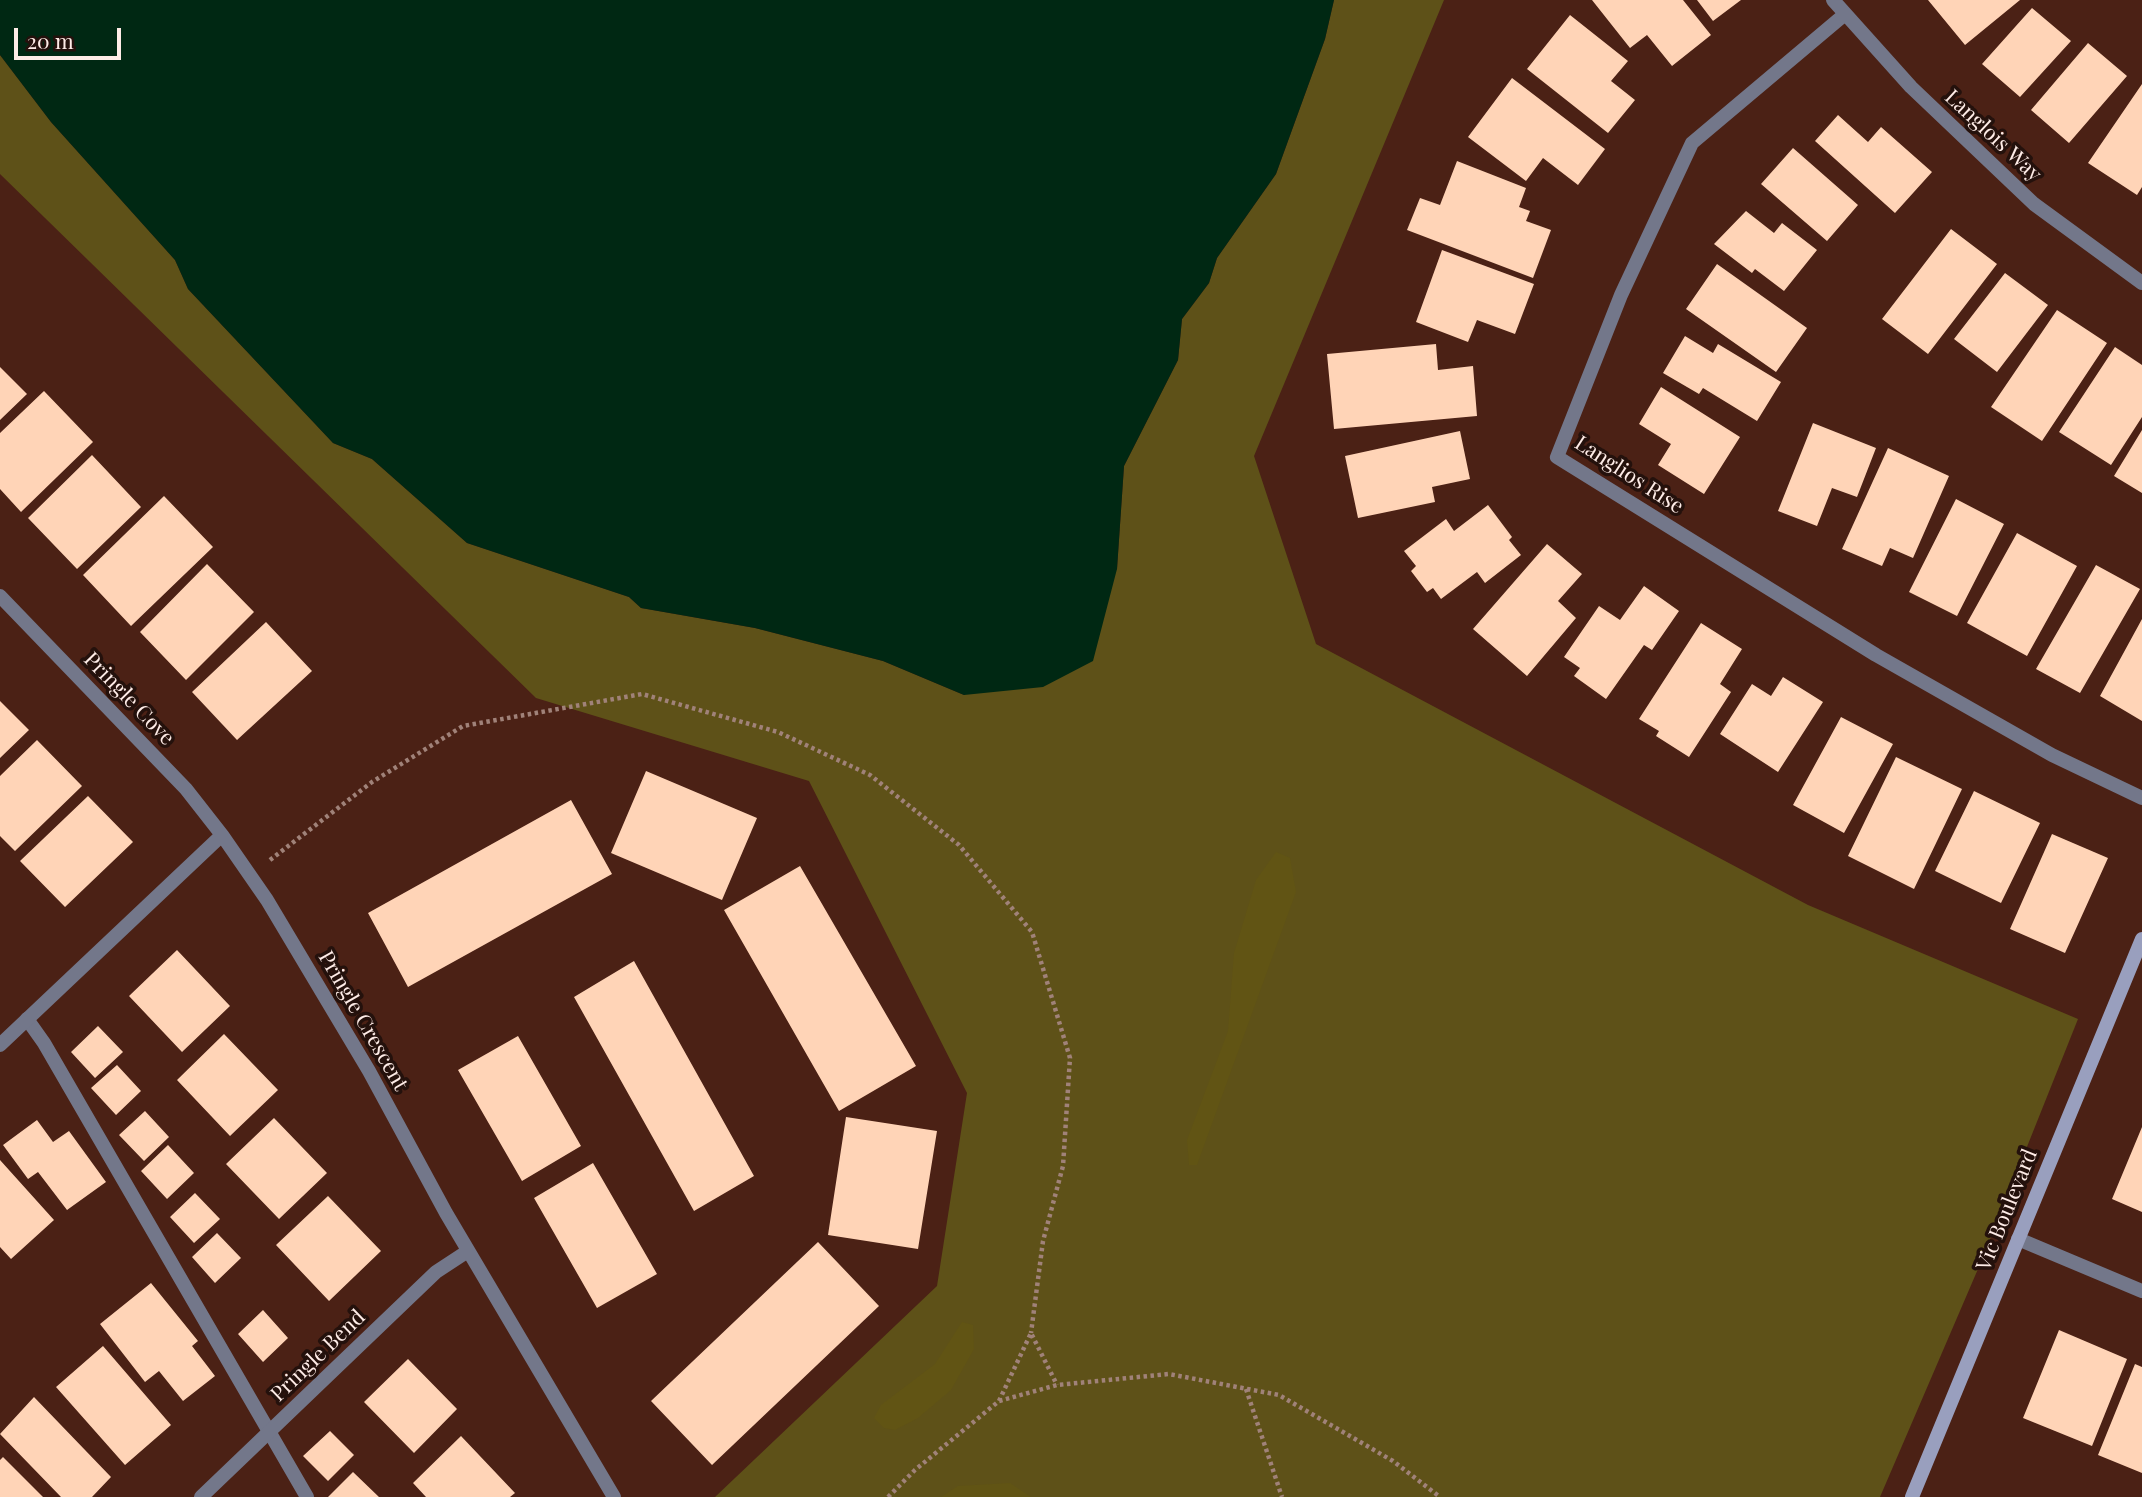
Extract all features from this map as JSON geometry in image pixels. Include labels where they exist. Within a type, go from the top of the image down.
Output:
[{"type":"street","name":"Langlois Way","points":[[1833,0],[1911,87],[2034,204],[2142,283]]},
{"type":"street","name":"Langlios Rise","points":[[1844,15],[1692,143],[1621,295],[1557,457],[1876,655],[2052,755],[2142,798]]},
{"type":"street","name":"Pringle Cove","points":[[0,596],[186,789],[222,835]]},
{"type":"street","name":"Pringle Crescent","points":[[222,835],[248,872],[369,1071],[468,1251],[614,1497]]},
{"type":"street","points":[[0,1045],[222,835]]},
{"type":"street","name":"Vic Boulevard","points":[[1912,1497],[2142,939]]},
{"type":"street","points":[[27,1019],[51,1055],[307,1497]]},
{"type":"street","points":[[2018,1239],[2142,1291]]},
{"type":"street","name":"Pringle Bend","points":[[201,1497],[436,1272],[468,1251]]},
{"type":"path","points":[[248,872],[279,855],[372,782],[463,726],[642,694],[778,732],[870,775],[959,845],[1032,932],[1070,1058],[1063,1166],[1043,1241],[1031,1333],[999,1401]]},
{"type":"path","points":[[1031,1333],[1057,1385]]},
{"type":"path","points":[[888,1497],[915,1470],[999,1401],[1057,1385],[1169,1374],[1279,1395],[1393,1461],[1440,1497]]},
{"type":"path","points":[[1245,1388],[1282,1497]]},
{"type":"shaded area","points":[[0,0],[1334,0],[1325,39],[1276,174],[1217,258],[1209,283],[1182,319],[1178,360],[1124,466],[1117,569],[1093,661],[1043,687],[964,695],[883,661],[755,628],[641,608],[629,597],[467,543],[372,459],[333,443],[188,289],[175,260],[51,122],[0,55]]},
{"type":"shaded area","points":[[1334,0],[1444,0],[1254,456],[1316,644],[1808,905],[2078,1019],[1981,1262],[1880,1497],[715,1497],[937,1286],[967,1093],[809,781],[536,698],[0,174],[0,55],[51,122],[175,260],[188,289],[333,443],[372,459],[467,543],[629,597],[641,608],[755,628],[883,661],[964,695],[1117,569],[1124,466],[1178,360],[1182,319],[1209,283],[1217,258],[1276,174],[1325,39]]},
{"type":"shaded area","points":[[1276,852],[1290,858],[1296,892],[1197,1165],[1189,1165],[1187,1140],[1228,1031],[1234,953],[1256,880]]},
{"type":"shaded area","points":[[962,1322],[973,1325],[974,1349],[951,1390],[918,1418],[895,1430],[884,1428],[874,1418],[881,1405],[935,1364]]},
{"type":"shaded area","points":[[1010,1483],[1031,1497],[941,1497],[958,1486]]},
{"type":"building","points":[[1592,0],[1683,0],[1711,35],[1672,66],[1647,35],[1630,48]]},
{"type":"building","points":[[1697,0],[1741,0],[1713,21]]},
{"type":"building","points":[[1928,0],[2020,0],[1965,45]]},
{"type":"building","points":[[2032,8],[2071,41],[2020,97],[1982,64]]},
{"type":"building","points":[[1570,15],[1628,61],[1611,81],[1635,100],[1608,133],[1527,69]]},
{"type":"building","points":[[2088,43],[2127,76],[2069,143],[2031,110]]},
{"type":"building","points":[[1512,78],[1605,149],[1578,185],[1543,158],[1526,181],[1468,137]]},
{"type":"building","points":[[2142,84],[2142,187],[2137,195],[2088,163]]},
{"type":"building","points":[[1838,115],[1868,142],[1881,127],[1932,172],[1895,213],[1815,141]]},
{"type":"building","points":[[1793,148],[1858,205],[1827,241],[1761,184]]},
{"type":"building","points":[[1457,161],[1526,188],[1519,207],[1530,211],[1526,221],[1551,230],[1533,278],[1407,230],[1420,198],[1440,205]]},
{"type":"building","points":[[1746,211],[1774,233],[1782,223],[1817,250],[1784,291],[1755,269],[1752,273],[1714,244]]},
{"type":"building","points":[[1951,229],[1997,264],[1928,354],[1882,319]]},
{"type":"building","points":[[1442,250],[1534,284],[1515,334],[1477,320],[1468,342],[1416,322]]},
{"type":"building","points":[[1717,264],[1807,328],[1776,372],[1686,309]]},
{"type":"building","points":[[2005,273],[2048,305],[1997,372],[1954,339]]},
{"type":"building","points":[[2057,310],[2107,343],[2042,441],[1991,407]]},
{"type":"building","points":[[1685,336],[1713,353],[1718,344],[1781,382],[1757,421],[1703,388],[1699,394],[1663,373]]},
{"type":"building","points":[[1436,344],[1438,370],[1473,366],[1477,416],[1334,429],[1327,354]]},
{"type":"building","points":[[2115,347],[2142,365],[2142,417],[2111,465],[2059,432]]},
{"type":"building","points":[[0,367],[27,394],[0,420]]},
{"type":"building","points":[[1661,387],[1740,437],[1704,494],[1658,465],[1671,444],[1639,424]]},
{"type":"building","points":[[44,391],[93,442],[21,512],[0,489],[0,433]]},
{"type":"building","points":[[1813,423],[1876,448],[1857,497],[1832,488],[1817,526],[1778,511]]},
{"type":"building","points":[[2142,430],[2142,493],[2114,476]]},
{"type":"building","points":[[1460,431],[1470,479],[1432,487],[1435,502],[1358,518],[1345,456]]},
{"type":"building","points":[[1888,448],[1949,476],[1913,558],[1890,548],[1882,566],[1842,549]]},
{"type":"building","points":[[92,455],[141,507],[77,569],[28,518]]},
{"type":"building","points":[[164,496],[213,547],[131,626],[83,575]]},
{"type":"building","points":[[1956,499],[2004,524],[1957,616],[1909,592]]},
{"type":"building","points":[[1488,505],[1512,537],[1509,540],[1521,555],[1485,583],[1477,572],[1441,599],[1433,588],[1427,592],[1411,571],[1416,566],[1404,551],[1446,519],[1454,531]]},
{"type":"building","points":[[2017,533],[2077,566],[2027,656],[1967,623]]},
{"type":"building","points":[[1547,544],[1582,574],[1558,601],[1576,618],[1527,676],[1473,629]]},
{"type":"building","points":[[207,564],[254,612],[186,680],[140,632]]},
{"type":"building","points":[[2096,565],[2140,589],[2080,693],[2036,669]]},
{"type":"building","points":[[1644,586],[1679,611],[1652,650],[1644,645],[1606,699],[1574,676],[1580,668],[1564,657],[1599,606],[1620,620]]},
{"type":"building","points":[[2142,619],[2142,721],[2100,696]]},
{"type":"building","points":[[266,622],[312,671],[237,740],[192,692]]},
{"type":"building","points":[[1701,623],[1742,649],[1720,684],[1731,692],[1689,757],[1656,736],[1659,731],[1639,719]]},
{"type":"building","points":[[1783,677],[1823,702],[1778,772],[1720,734],[1752,684],[1771,696]]},
{"type":"building","points":[[0,701],[29,730],[0,758]]},
{"type":"building","points":[[1841,717],[1893,744],[1844,833],[1793,805]]},
{"type":"building","points":[[37,740],[82,786],[15,851],[0,836],[0,776]]},
{"type":"building","points":[[1896,757],[1962,789],[1914,889],[1848,856]]},
{"type":"building","points":[[646,771],[757,818],[722,900],[611,853]]},
{"type":"building","points":[[1974,791],[2040,823],[2001,903],[1935,871]]},
{"type":"building","points":[[88,796],[133,842],[65,907],[20,861]]},
{"type":"building","points":[[571,800],[612,874],[408,987],[368,913]]},
{"type":"building","points":[[2052,834],[2108,858],[2065,953],[2010,929]]},
{"type":"building","points":[[800,866],[916,1066],[839,1111],[724,910]]},
{"type":"building","points":[[177,950],[230,1006],[182,1052],[129,996]]},
{"type":"building","points":[[634,961],[754,1176],[694,1211],[574,997]]},
{"type":"building","points":[[98,1026],[123,1052],[95,1078],[71,1052]]},
{"type":"building","points":[[224,1034],[278,1090],[230,1136],[177,1080]]},
{"type":"building","points":[[518,1036],[581,1146],[522,1181],[458,1070]]},
{"type":"building","points":[[117,1065],[141,1091],[116,1115],[91,1088]]},
{"type":"building","points":[[145,1111],[169,1137],[144,1161],[119,1135]]},
{"type":"building","points":[[846,1117],[937,1131],[918,1249],[828,1235]]},
{"type":"building","points":[[274,1118],[327,1173],[279,1219],[226,1164]]},
{"type":"building","points":[[37,1120],[53,1142],[69,1131],[106,1182],[67,1210],[38,1172],[28,1179],[3,1145]]},
{"type":"building","points":[[2142,1127],[2142,1212],[2112,1199]]},
{"type":"building","points":[[168,1145],[194,1173],[167,1199],[141,1171]]},
{"type":"building","points":[[0,1160],[54,1220],[11,1259],[0,1247]]},
{"type":"building","points":[[593,1163],[657,1274],[597,1308],[534,1198]]},
{"type":"building","points":[[195,1193],[220,1219],[194,1243],[170,1217]]},
{"type":"building","points":[[328,1196],[381,1251],[329,1301],[276,1245]]},
{"type":"building","points":[[217,1233],[241,1258],[215,1283],[192,1257]]},
{"type":"building","points":[[818,1242],[879,1306],[712,1465],[651,1401]]},
{"type":"building","points":[[151,1283],[198,1341],[192,1346],[215,1376],[183,1401],[159,1371],[145,1382],[100,1324]]},
{"type":"building","points":[[263,1310],[288,1338],[263,1362],[238,1334]]},
{"type":"building","points":[[2059,1330],[2127,1359],[2092,1446],[2023,1418]]},
{"type":"building","points":[[103,1346],[171,1425],[125,1465],[56,1387]]},
{"type":"building","points":[[408,1359],[457,1409],[414,1453],[364,1402]]},
{"type":"building","points":[[2135,1364],[2142,1367],[2142,1473],[2098,1455]]},
{"type":"building","points":[[34,1397],[111,1477],[92,1497],[61,1497],[0,1434]]},
{"type":"building","points":[[330,1431],[354,1455],[328,1481],[303,1456]]},
{"type":"building","points":[[461,1436],[515,1493],[510,1497],[426,1497],[413,1483]]},
{"type":"building","points":[[3,1457],[43,1497],[0,1497],[0,1460]]},
{"type":"building","points":[[353,1472],[379,1497],[328,1497]]}]
